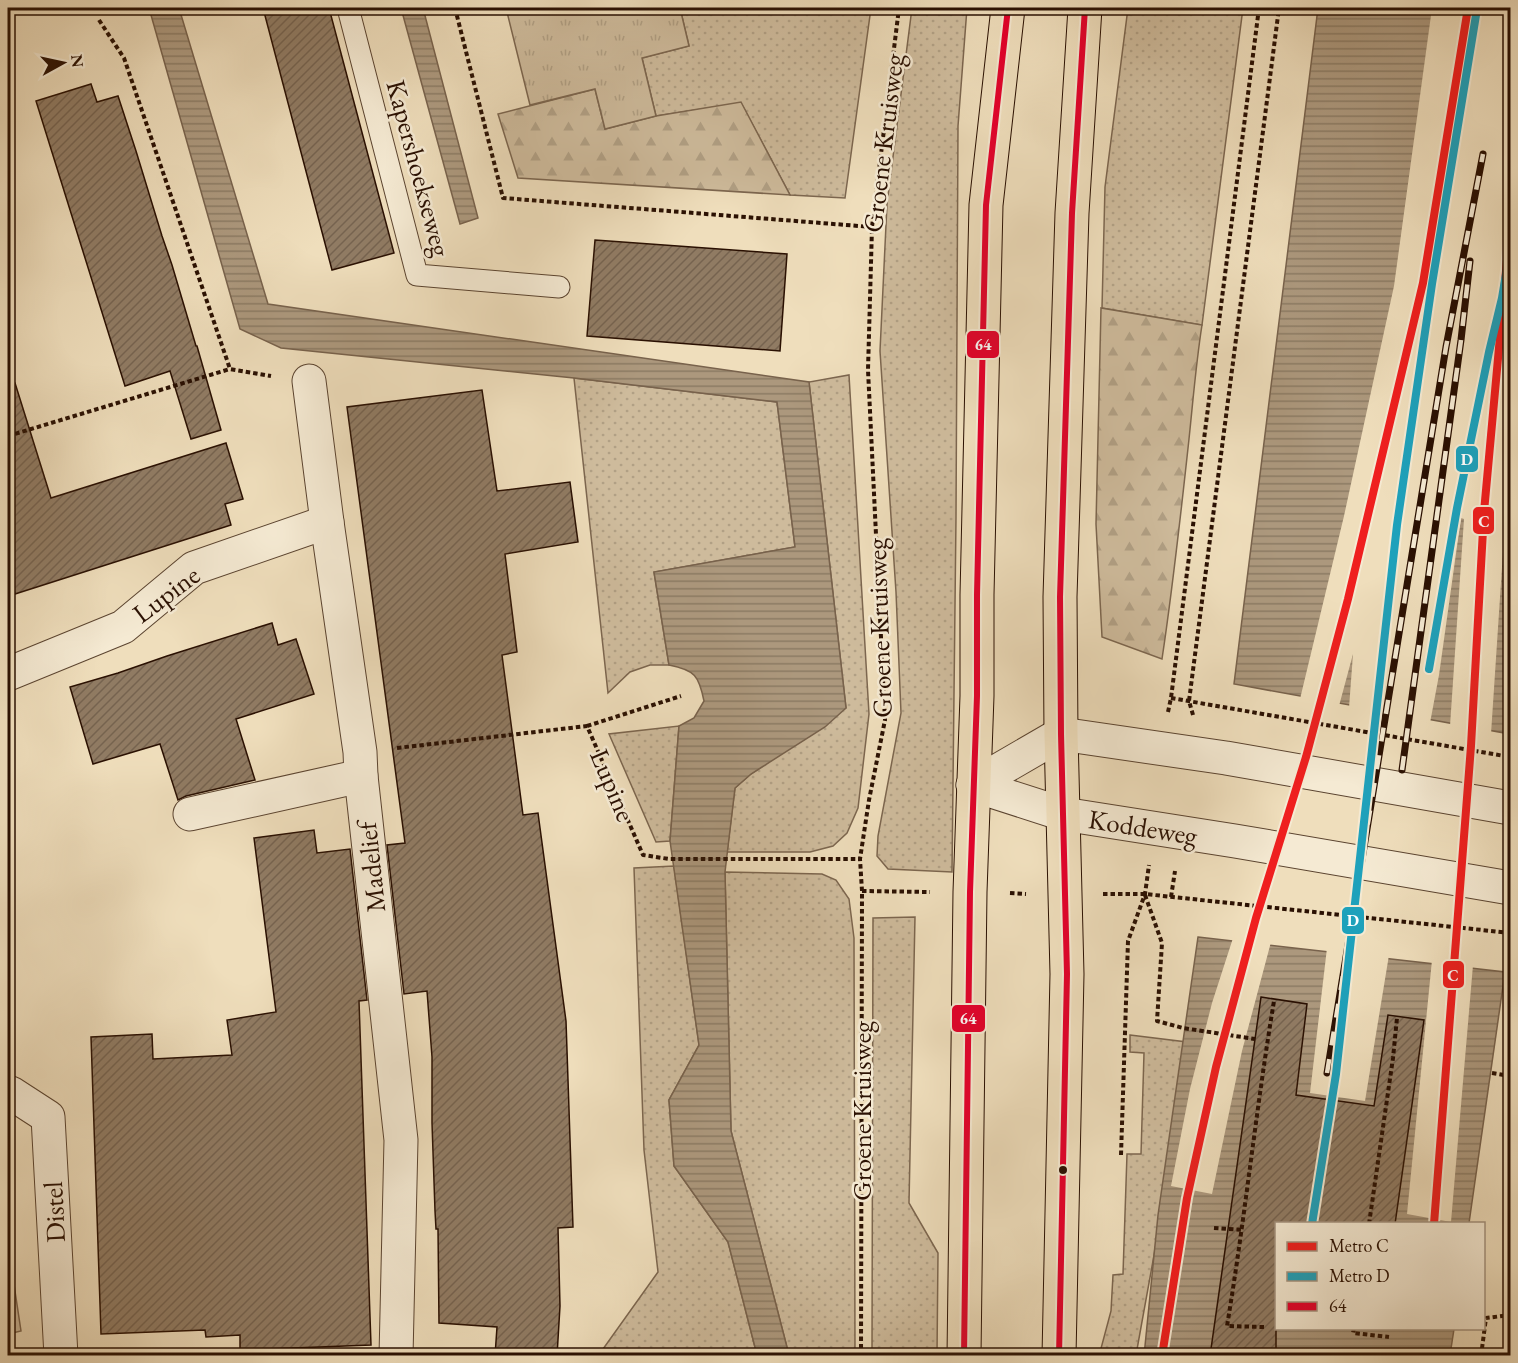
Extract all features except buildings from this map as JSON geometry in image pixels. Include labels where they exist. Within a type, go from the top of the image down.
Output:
[{"type":"main road","points":[[964,1356],[970,892],[977,696],[977,595],[986,206],[1008,8]]},
{"type":"main road","points":[[1059,1356],[1067,974],[1060,597],[1072,213],[1085,8]]},
{"type":"street","name":"Madelief","points":[[309,381],[361,764],[400,1140],[396,1356]]},
{"type":"street","name":"Lupine","points":[[8,674],[123,627],[194,568],[327,522]]},
{"type":"street","points":[[973,784],[1061,734],[1177,751],[1510,808]]},
{"type":"street","points":[[190,814],[361,764]]},
{"type":"street","name":"Koddeweg","points":[[973,784],[1063,814],[1510,888]]},
{"type":"street","name":"Distel","points":[[8,1093],[10,1092],[48,1117],[61,1356]]},
{"type":"lane","name":"Kapershoekseweg","points":[[348,8],[417,275],[560,287]]},
{"type":"path","points":[[456,8],[503,198],[872,227]]},
{"type":"path","name":"Groene Kruisweg","points":[[861,1356],[862,891],[860,859],[885,720],[868,370],[872,227],[899,8]]},
{"type":"path","points":[[1177,751],[1171,698],[1259,8]]},
{"type":"path","points":[[1177,751],[1194,719],[1189,701],[1279,8]]},
{"type":"path","points":[[99,20],[124,58],[230,369]]},
{"type":"path","points":[[8,436],[230,369],[309,381]]},
{"type":"path","points":[[587,726],[681,696]]},
{"type":"path","points":[[1171,698],[1510,757]]},
{"type":"path","name":"Lupine","points":[[361,764],[587,726],[643,855],[669,859],[860,859]]},
{"type":"path","points":[[1121,1155],[1128,941],[1166,831]]},
{"type":"path","points":[[1166,831],[1171,897]]},
{"type":"path","points":[[862,891],[1145,894],[1510,933]]},
{"type":"path","points":[[1145,894],[1162,943],[1157,1021],[1183,1028],[1255,1039]]},
{"type":"path","points":[[1264,1327],[1227,1326],[1243,1230],[1274,1000]]},
{"type":"path","points":[[1369,1222],[1397,1018]]},
{"type":"path","points":[[1492,1072],[1510,1076]]},
{"type":"path","points":[[1214,1228],[1243,1230]]},
{"type":"path","points":[[1485,1326],[1486,1318],[1510,1315]]},
{"type":"path","points":[[1354,1330],[1353,1333],[1389,1337]]},
{"type":"path","points":[[1481,1356],[1484,1330]]},
{"type":"green space","points":[[506,8],[680,8],[689,46],[642,58],[656,116],[605,129],[595,89],[530,105]]},
{"type":"green space","points":[[680,8],[871,8],[845,198],[790,195],[741,103],[656,116],[642,58],[689,46]]},
{"type":"green space","points":[[912,8],[967,8],[958,126],[952,872],[888,869],[877,856],[878,836],[901,713],[896,592],[880,351],[887,204]]},
{"type":"green space","points":[[1128,8],[1243,8],[1202,325],[1102,308],[1105,187]]},
{"type":"green space","points":[[595,89],[605,129],[656,116],[741,102],[790,195],[518,178],[498,114]]},
{"type":"green space","points":[[1101,308],[1202,325],[1177,549],[1162,659],[1102,637],[1096,524]]},
{"type":"green space","points":[[849,375],[869,714],[858,808],[847,833],[833,846],[810,852],[727,852],[735,788],[751,774],[846,708],[809,382]]},
{"type":"green space","points":[[574,378],[777,402],[795,547],[654,572],[669,665],[650,665],[630,672],[608,693]]},
{"type":"green space","points":[[679,726],[670,841],[656,842],[609,734]]},
{"type":"green space","points":[[674,866],[699,1045],[669,1100],[674,1166],[728,1242],[757,1355],[598,1356],[658,1272],[644,1150],[634,868]]},
{"type":"green space","points":[[725,872],[822,874],[836,880],[849,899],[854,938],[855,1355],[789,1355],[731,1131]]},
{"type":"green space","points":[[915,917],[909,1203],[938,1253],[937,1355],[872,1355],[873,918]]},
{"type":"green space","points":[[1130,1035],[1203,1044],[1171,1161],[1136,1355],[1099,1356],[1111,1311],[1113,1275],[1123,1274],[1127,1154],[1141,1154],[1144,1053],[1130,1052]]},
{"type":"green space","points":[[8,1245],[21,1331],[8,1334]]},
{"type":"shaded area","points":[[149,8],[179,8],[268,304],[809,382],[846,708],[825,727],[751,774],[735,788],[725,872],[731,1131],[789,1355],[757,1355],[728,1242],[674,1166],[669,1100],[699,1045],[670,841],[679,726],[694,718],[704,701],[698,680],[685,669],[669,665],[654,572],[795,547],[777,402],[574,378],[281,348],[240,329]]},
{"type":"shaded area","points":[[401,8],[423,8],[478,218],[460,224]]},
{"type":"shaded area","points":[[1318,8],[1510,8],[1510,734],[1234,684]]},
{"type":"shaded area","points":[[1198,937],[1505,972],[1469,1222],[1275,1222],[1275,1330],[1454,1330],[1450,1355],[1144,1356],[1158,1215]]},
{"type":"pier","points":[[1432,8],[1510,8],[1510,446],[1491,734],[1450,726],[1464,519],[1461,518],[1430,723],[1349,708],[1353,654],[1339,706],[1300,699],[1344,516],[1394,286]]},
{"type":"pier","points":[[1233,938],[1271,942],[1242,1051],[1212,1194],[1171,1186],[1190,1089],[1212,1003]]},
{"type":"pier","points":[[1327,948],[1389,955],[1365,1101],[1310,1093]]},
{"type":"pier","points":[[1432,960],[1473,965],[1451,1222],[1407,1214]]},
{"type":"railway","points":[[1327,1073],[1446,347],[1483,154]]},
{"type":"railway","points":[[1402,770],[1470,261]]},
{"type":"metro line","name":"C","points":[[1162,1356],[1187,1198],[1216,1067],[1256,918],[1306,757],[1348,599],[1423,283],[1468,8]]},
{"type":"metro line","name":"D","points":[[1312,1222],[1336,1074],[1397,525],[1432,284],[1477,9]]},
{"type":"metro line","name":"C","points":[[1434,1222],[1471,746],[1484,512],[1510,227]]},
{"type":"metro line","name":"D","points":[[1429,669],[1457,508],[1502,298],[1510,250]]},
{"type":"transit line","name":"64","points":[[964,1356],[970,892],[977,696],[977,595],[986,205],[1008,8]]},
{"type":"transit line","name":"64","points":[[1059,1356],[1067,974],[1060,597],[1072,213],[1085,8]]}]
